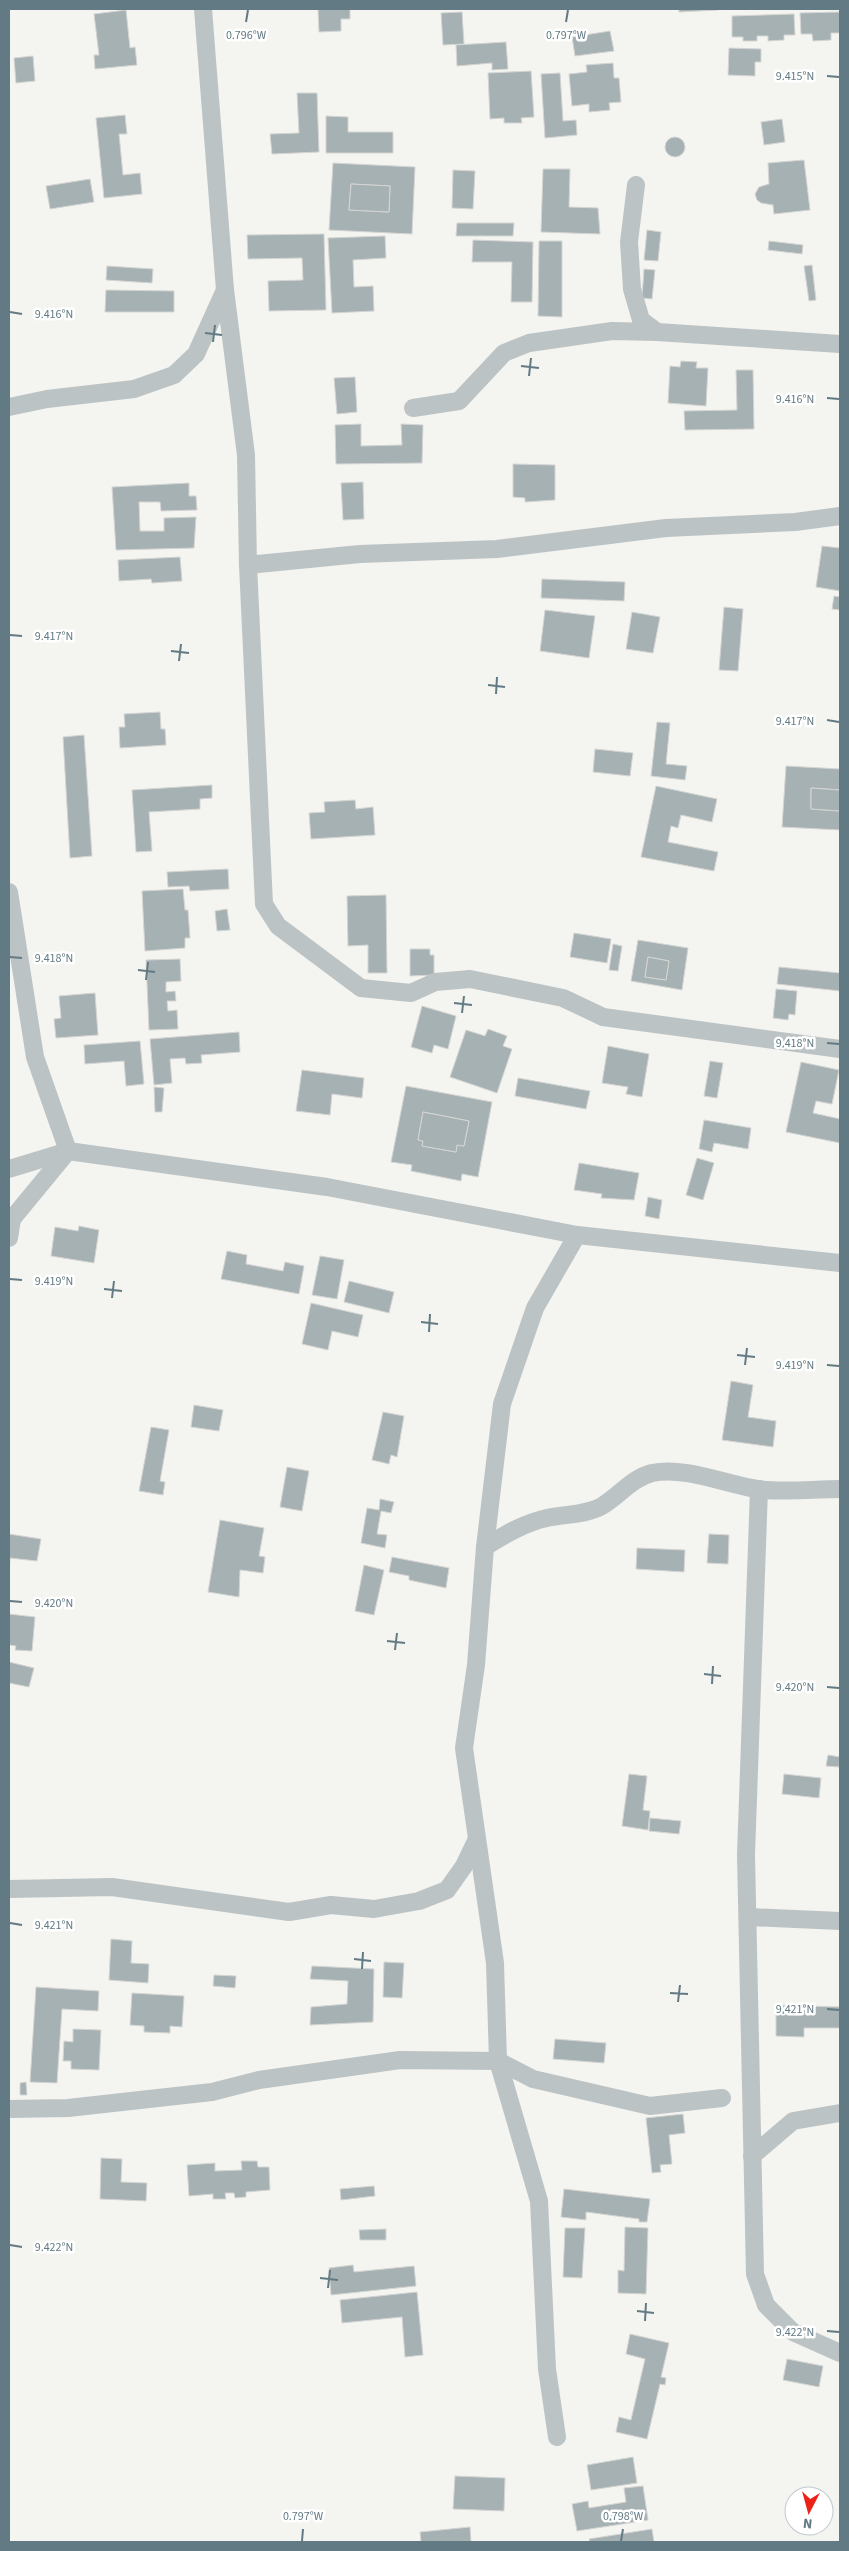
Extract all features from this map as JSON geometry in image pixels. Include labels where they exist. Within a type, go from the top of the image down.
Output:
[{"type":"street","points":[[203,9],[225,290],[246,455],[248,565],[264,904],[278,926],[361,988],[411,993],[435,982],[470,979],[563,998],[602,1017],[840,1049]]},
{"type":"street","points":[[636,186],[629,242],[632,289],[641,320],[657,332]]},
{"type":"street","points":[[9,406],[46,399],[134,389],[174,375],[196,354],[225,290]]},
{"type":"street","points":[[414,408],[459,401],[504,353],[529,343],[612,331],[657,332],[840,344]]},
{"type":"street","points":[[248,565],[360,554],[496,549],[666,528],[795,522],[840,516]]},
{"type":"street","points":[[9,892],[35,1057],[68,1151]]},
{"type":"street","points":[[9,1238],[12,1219],[68,1151]]},
{"type":"street","points":[[9,1169],[68,1151],[327,1186],[577,1235],[840,1263]]},
{"type":"street","points":[[557,2436],[547,2369],[539,2201],[498,2061],[495,1963],[464,1748],[476,1665],[485,1547],[502,1404],[535,1308],[577,1235]]},
{"type":"street","points":[[485,1547],[513,1530],[545,1518],[581,1513],[601,1506],[638,1479],[653,1473],[672,1472],[702,1476],[759,1489],[840,1489]]},
{"type":"street","points":[[759,1489],[746,1855],[755,2274],[766,2305],[793,2332],[840,2353]]},
{"type":"street","points":[[9,1889],[112,1888],[289,1912],[331,1905],[374,1909],[419,1901],[447,1890],[464,1866],[476,1841]]},
{"type":"street","points":[[748,1917],[840,1921]]},
{"type":"street","points":[[9,2109],[68,2108],[212,2092],[260,2080],[400,2060],[498,2061],[533,2079],[650,2106],[722,2098]]},
{"type":"street","points":[[752,2156],[793,2121],[840,2113]]},
{"type":"building","points":[[318,9],[350,9],[350,19],[341,19],[341,31],[319,32]]},
{"type":"building","points":[[679,9],[718,9],[718,10],[679,12]]},
{"type":"building","points":[[126,10],[130,48],[135,47],[137,65],[95,69],[94,55],[99,55],[94,14]]},
{"type":"building","points":[[462,12],[464,44],[443,45],[441,13]]},
{"type":"building","points":[[840,12],[840,33],[831,33],[831,40],[813,41],[812,34],[801,34],[800,13]]},
{"type":"building","points":[[794,14],[795,35],[784,35],[784,40],[768,41],[768,36],[757,36],[757,41],[743,41],[743,37],[732,37],[732,16]]},
{"type":"building","points":[[610,31],[614,51],[575,56],[572,37]]},
{"type":"building","points":[[506,42],[508,69],[492,70],[492,63],[457,66],[456,45]]},
{"type":"building","points":[[729,48],[761,49],[761,62],[755,62],[755,76],[728,75]]},
{"type":"building","points":[[33,56],[35,81],[16,83],[14,58]]},
{"type":"building","points":[[613,63],[614,78],[619,78],[621,102],[609,103],[610,110],[589,112],[589,104],[572,106],[569,74],[587,72],[586,65]]},
{"type":"building","points":[[531,71],[534,117],[521,118],[522,123],[504,123],[504,118],[490,119],[488,73]]},
{"type":"building","points":[[560,73],[563,121],[576,120],[577,135],[545,138],[541,74]]},
{"type":"building","points":[[297,93],[317,93],[319,152],[272,154],[270,134],[299,133]]},
{"type":"building","points":[[125,115],[127,134],[119,134],[123,175],[140,173],[142,194],[104,198],[96,118]]},
{"type":"building","points":[[326,116],[348,117],[348,132],[393,132],[393,153],[326,153]]},
{"type":"building","points":[[782,119],[785,142],[764,145],[761,122]]},
{"type":"building","points":[[675,137],[682,140],[685,147],[682,154],[675,157],[668,154],[665,147],[668,140]]},
{"type":"building","points":[[804,160],[810,210],[774,214],[773,205],[761,203],[757,200],[755,194],[759,187],[769,184],[768,163]]},
{"type":"building","points":[[333,163],[415,167],[412,234],[329,230]],"holes":[[[351,184],[390,186],[389,212],[349,210]]]},
{"type":"building","points":[[543,169],[570,169],[569,207],[598,208],[600,234],[541,232]]},
{"type":"building","points":[[453,170],[475,171],[473,209],[452,208]]},
{"type":"building","points":[[90,179],[94,202],[50,209],[46,186]]},
{"type":"building","points":[[351,184],[390,186],[389,212],[349,210]]},
{"type":"building","points":[[457,223],[514,223],[513,236],[456,236]]},
{"type":"building","points":[[647,230],[661,232],[658,261],[644,260]]},
{"type":"building","points":[[324,234],[326,310],[269,311],[268,281],[303,280],[302,258],[248,259],[247,235]]},
{"type":"building","points":[[385,236],[386,258],[353,260],[354,287],[373,286],[374,311],[332,313],[328,238]]},
{"type":"building","points":[[473,240],[533,242],[532,302],[511,302],[512,262],[472,262]]},
{"type":"building","points":[[539,241],[562,241],[562,317],[538,316]]},
{"type":"building","points":[[769,241],[803,245],[802,254],[768,250]]},
{"type":"building","points":[[812,265],[816,300],[809,301],[804,266]]},
{"type":"building","points":[[107,266],[153,269],[152,283],[106,280]]},
{"type":"building","points":[[644,269],[655,270],[652,299],[642,298]]},
{"type":"building","points":[[106,290],[174,291],[174,312],[105,312]]},
{"type":"building","points":[[681,361],[697,362],[696,368],[708,368],[706,406],[668,403],[670,366],[680,367]]},
{"type":"building","points":[[736,370],[753,370],[754,429],[685,430],[684,411],[737,410]]},
{"type":"building","points":[[355,377],[357,412],[337,414],[334,378]]},
{"type":"building","points":[[361,424],[361,446],[402,445],[401,424],[423,425],[422,463],[336,464],[335,425]]},
{"type":"building","points":[[513,464],[555,465],[555,500],[525,502],[525,498],[513,497]]},
{"type":"building","points":[[363,482],[364,519],[343,520],[341,483]]},
{"type":"building","points":[[189,483],[189,496],[196,496],[197,510],[161,511],[160,502],[139,502],[140,531],[164,531],[164,518],[196,517],[194,548],[116,550],[112,487]]},
{"type":"building","points":[[822,546],[840,548],[840,591],[816,587]]},
{"type":"building","points":[[180,557],[182,581],[152,583],[151,579],[119,581],[118,560]]},
{"type":"building","points":[[542,579],[625,582],[624,601],[541,598]]},
{"type":"building","points":[[834,596],[840,597],[840,610],[832,609]]},
{"type":"building","points":[[724,607],[743,609],[738,671],[719,670]]},
{"type":"building","points":[[545,610],[595,616],[589,658],[540,651]]},
{"type":"building","points":[[632,612],[660,617],[653,653],[626,649]]},
{"type":"building","points":[[160,712],[161,729],[165,729],[166,745],[120,748],[119,727],[125,727],[124,714]]},
{"type":"building","points":[[657,722],[670,723],[666,764],[687,766],[685,780],[651,776]]},
{"type":"building","points":[[84,735],[92,856],[70,858],[63,737]]},
{"type":"building","points":[[595,749],[633,753],[630,776],[593,772]]},
{"type":"building","points":[[786,766],[840,769],[840,790],[811,788],[811,809],[840,811],[840,830],[782,827]]},
{"type":"building","points":[[212,785],[212,798],[200,799],[200,809],[149,812],[152,851],[136,852],[132,790]]},
{"type":"building","points":[[656,786],[717,799],[712,822],[681,815],[678,828],[671,826],[668,842],[718,852],[714,871],[641,857]]},
{"type":"building","points":[[811,788],[840,790],[840,811],[811,809]]},
{"type":"building","points":[[355,800],[356,809],[373,807],[375,835],[311,839],[309,813],[325,812],[324,802]]},
{"type":"building","points":[[228,869],[229,889],[190,891],[189,886],[168,887],[167,872]]},
{"type":"building","points":[[183,889],[185,910],[188,910],[190,938],[185,938],[185,948],[145,951],[142,891]]},
{"type":"building","points":[[386,895],[387,973],[368,973],[368,945],[348,946],[347,896]]},
{"type":"building","points":[[227,909],[230,930],[217,931],[215,911]]},
{"type":"building","points":[[574,933],[611,939],[607,963],[570,957]]},
{"type":"building","points":[[638,940],[688,948],[682,990],[631,981]],"holes":[[[648,957],[669,961],[666,980],[645,977]]]},
{"type":"building","points":[[613,944],[622,946],[618,971],[609,970]]},
{"type":"building","points":[[410,949],[430,949],[430,955],[434,955],[434,975],[410,976]]},
{"type":"building","points":[[648,957],[669,961],[666,980],[645,977]]},
{"type":"building","points":[[180,959],[181,981],[166,982],[166,992],[175,991],[176,1001],[167,1001],[168,1011],[177,1010],[178,1029],[149,1030],[146,960]]},
{"type":"building","points":[[779,967],[840,973],[840,991],[777,984]]},
{"type":"building","points":[[776,989],[797,991],[795,1015],[789,1014],[788,1020],[773,1018]]},
{"type":"building","points":[[95,993],[98,1035],[56,1038],[54,1019],[61,1018],[59,996]]},
{"type":"building","points":[[422,1006],[456,1016],[448,1049],[434,1045],[432,1053],[411,1047]]},
{"type":"building","points":[[488,1029],[507,1036],[503,1046],[512,1049],[497,1093],[450,1077],[466,1030],[485,1036]]},
{"type":"building","points":[[239,1032],[240,1052],[201,1055],[202,1063],[186,1064],[185,1058],[170,1059],[172,1083],[154,1085],[150,1039]]},
{"type":"building","points":[[140,1041],[144,1084],[126,1086],[124,1061],[85,1064],[84,1045]]},
{"type":"building","points":[[608,1046],[649,1054],[642,1097],[626,1094],[628,1087],[602,1083]]},
{"type":"building","points":[[710,1061],[723,1063],[717,1098],[704,1096]]},
{"type":"building","points":[[801,1062],[839,1070],[832,1104],[816,1101],[813,1113],[840,1119],[840,1143],[786,1132]]},
{"type":"building","points":[[302,1070],[364,1078],[362,1098],[332,1094],[330,1115],[296,1111]]},
{"type":"building","points":[[518,1078],[590,1091],[586,1109],[515,1096]]},
{"type":"building","points":[[406,1086],[492,1102],[478,1177],[462,1174],[461,1181],[411,1171],[412,1165],[391,1162]],"holes":[[[423,1112],[469,1121],[464,1146],[457,1145],[456,1152],[422,1146],[423,1141],[418,1140]]]},
{"type":"building","points":[[154,1087],[164,1088],[162,1112],[155,1112]]},
{"type":"building","points":[[423,1112],[469,1121],[464,1146],[457,1145],[456,1152],[422,1146],[423,1141],[418,1140]]},
{"type":"building","points":[[704,1120],[751,1128],[748,1149],[714,1143],[712,1152],[699,1149]]},
{"type":"building","points":[[697,1158],[714,1163],[703,1200],[686,1195]]},
{"type":"building","points":[[579,1163],[639,1173],[634,1200],[601,1198],[602,1194],[574,1190]]},
{"type":"building","points":[[648,1197],[662,1200],[659,1219],[645,1216]]},
{"type":"building","points":[[79,1226],[99,1230],[94,1263],[51,1256],[55,1227],[78,1231]]},
{"type":"building","points":[[227,1251],[247,1255],[246,1264],[283,1271],[285,1262],[304,1266],[299,1294],[221,1279]]},
{"type":"building","points":[[320,1256],[344,1260],[337,1299],[312,1295]]},
{"type":"building","points":[[349,1281],[394,1292],[389,1313],[344,1302]]},
{"type":"building","points":[[311,1303],[363,1315],[358,1337],[332,1331],[328,1350],[302,1344]]},
{"type":"building","points":[[731,1381],[753,1385],[748,1417],[776,1421],[773,1447],[722,1440]]},
{"type":"building","points":[[194,1405],[223,1410],[219,1431],[191,1427]]},
{"type":"building","points":[[383,1412],[404,1416],[397,1457],[391,1455],[389,1464],[372,1460]]},
{"type":"building","points":[[151,1427],[169,1430],[160,1481],[165,1482],[163,1495],[139,1491]]},
{"type":"building","points":[[287,1467],[309,1471],[302,1511],[280,1507]]},
{"type":"building","points":[[380,1499],[394,1502],[391,1513],[381,1511],[377,1534],[387,1535],[385,1548],[361,1543],[367,1508],[379,1510]]},
{"type":"building","points":[[220,1520],[264,1528],[259,1556],[265,1557],[263,1573],[240,1570],[239,1597],[208,1592]]},
{"type":"building","points":[[9,1534],[41,1539],[37,1561],[10,1558],[9,1578]]},
{"type":"building","points":[[709,1534],[729,1535],[728,1564],[707,1563]]},
{"type":"building","points":[[637,1548],[685,1550],[684,1572],[636,1569]]},
{"type":"building","points":[[392,1557],[449,1568],[446,1588],[409,1580],[409,1576],[389,1572]]},
{"type":"building","points":[[364,1565],[384,1570],[374,1615],[355,1611]]},
{"type":"building","points":[[9,1614],[35,1617],[32,1651],[15,1650],[16,1646],[9,1645]]},
{"type":"building","points":[[9,1662],[34,1668],[29,1687],[9,1683]]},
{"type":"building","points":[[828,1755],[840,1757],[839,1767],[826,1766]]},
{"type":"building","points":[[629,1774],[647,1776],[643,1810],[650,1811],[648,1830],[622,1826]]},
{"type":"building","points":[[784,1774],[821,1778],[819,1798],[782,1794]]},
{"type":"building","points":[[650,1818],[681,1821],[679,1834],[649,1831]]},
{"type":"building","points":[[111,1939],[132,1941],[131,1963],[149,1964],[148,1983],[109,1980]]},
{"type":"building","points":[[384,1962],[404,1963],[402,1998],[383,1997]]},
{"type":"building","points":[[312,1966],[374,1969],[373,2022],[310,2025],[311,2007],[347,2004],[348,1981],[310,1979]]},
{"type":"building","points":[[214,1975],[236,1976],[235,1988],[213,1986]]},
{"type":"building","points":[[36,1987],[99,1991],[98,2011],[62,2009],[57,2083],[30,2082]]},
{"type":"building","points":[[132,1993],[184,1996],[182,2027],[170,2026],[170,2033],[144,2032],[144,2026],[130,2025]]},
{"type":"building","points":[[776,2005],[840,2007],[840,2028],[804,2028],[804,2037],[776,2036]]},
{"type":"building","points":[[73,2029],[101,2030],[99,2070],[71,2069],[71,2061],[63,2061],[64,2041],[73,2042]]},
{"type":"building","points":[[555,2039],[606,2043],[604,2063],[553,2059]]},
{"type":"building","points":[[26,2082],[27,2095],[20,2095],[20,2083]]},
{"type":"building","points":[[683,2114],[685,2133],[669,2135],[672,2164],[660,2165],[661,2172],[652,2173],[646,2118]]},
{"type":"building","points":[[101,2158],[122,2159],[121,2182],[147,2183],[146,2201],[100,2199]]},
{"type":"building","points":[[241,2161],[257,2161],[258,2167],[269,2167],[270,2190],[246,2192],[246,2197],[235,2198],[234,2193],[225,2193],[226,2199],[213,2199],[213,2194],[189,2196],[187,2165],[215,2163],[215,2171],[242,2170]]},
{"type":"building","points":[[374,2186],[375,2196],[341,2200],[340,2189]]},
{"type":"building","points":[[564,2189],[650,2199],[647,2222],[639,2222],[639,2219],[586,2212],[586,2220],[561,2217]]},
{"type":"building","points":[[625,2227],[648,2228],[646,2294],[618,2293],[618,2270],[624,2271]]},
{"type":"building","points":[[565,2228],[585,2228],[582,2278],[563,2277]]},
{"type":"building","points":[[386,2229],[386,2240],[360,2240],[359,2230]]},
{"type":"building","points":[[353,2265],[354,2272],[414,2266],[416,2286],[331,2295],[329,2268]]},
{"type":"building","points":[[417,2292],[423,2355],[405,2357],[402,2317],[342,2323],[340,2300]]},
{"type":"building","points":[[630,2334],[669,2343],[661,2377],[666,2378],[665,2385],[660,2384],[647,2439],[616,2432],[619,2417],[631,2420],[645,2359],[626,2354]]},
{"type":"building","points":[[787,2359],[823,2366],[819,2387],[783,2380]]},
{"type":"building","points":[[633,2457],[637,2483],[591,2490],[587,2465]]},
{"type":"building","points":[[455,2476],[505,2478],[504,2511],[453,2509]]},
{"type":"building","points":[[643,2486],[648,2520],[577,2531],[572,2504],[588,2501],[589,2508],[626,2502],[624,2488]]},
{"type":"building","points":[[470,2527],[471,2542],[421,2542],[420,2532]]},
{"type":"building","points":[[652,2529],[654,2542],[590,2542],[589,2539]]}]
